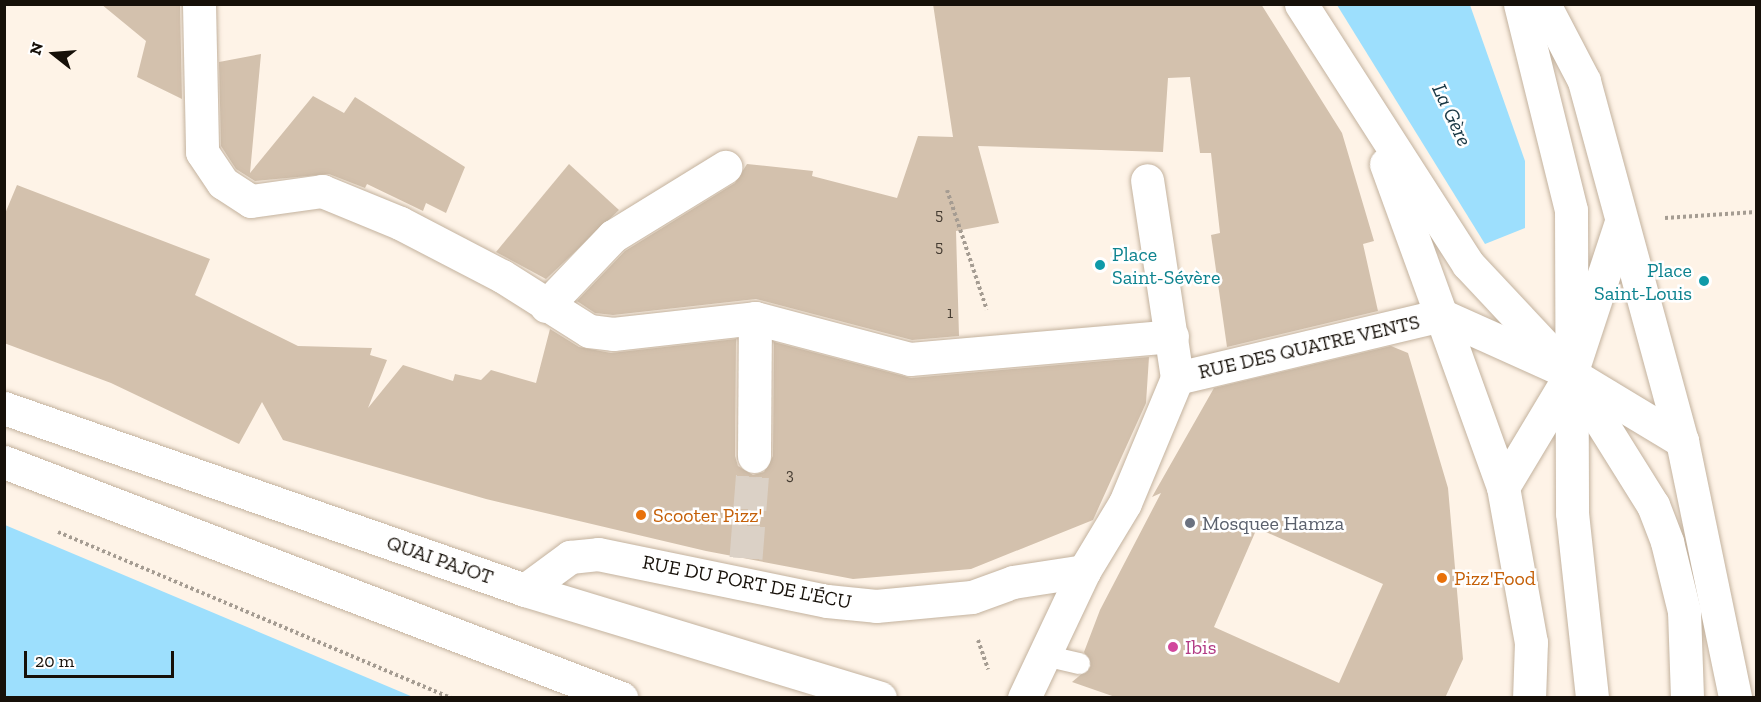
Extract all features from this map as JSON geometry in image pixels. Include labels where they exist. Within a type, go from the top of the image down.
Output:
[{"type":"main road","points":[[199,4],[202,152],[223,183],[251,201],[322,191],[400,223],[589,331],[613,334],[755,318],[910,359],[1172,336]]},
{"type":"main road","points":[[1301,4],[1368,114],[1468,264],[1571,374],[1653,505],[1664,533],[1684,611],[1687,698]]},
{"type":"main road","points":[[1520,4],[1571,210],[1572,513],[1592,698]]},
{"type":"main road","points":[[1544,4],[1584,81],[1620,225],[1682,441],[1736,698]]},
{"type":"main road","points":[[1368,114],[1503,487],[1531,642],[1529,698]]},
{"type":"main road","points":[[546,306],[613,236],[725,167]]},
{"type":"main road","points":[[1024,698],[1084,571],[1125,503],[1177,378],[1147,180]]},
{"type":"main road","points":[[1503,487],[1571,374],[1620,225]]},
{"type":"main road","points":[[1441,315],[1571,374],[1682,441]]},
{"type":"main road","name":"RUE DES QUATRE VENTS","points":[[1177,378],[1441,315]]},
{"type":"main road","points":[[753,456],[755,318]]},
{"type":"main road","name":"QUAI PAJOT","points":[[4,408],[525,590],[880,698]]},
{"type":"main road","points":[[4,462],[621,698]]},
{"type":"main road","name":"RUE DU PORT DE L'ÉCU","points":[[525,590],[570,557],[598,554],[745,571],[876,606],[972,597],[1013,582],[1084,571]]},
{"type":"lane","points":[[1044,655],[1079,663]]},
{"type":"path","points":[[947,190],[997,351]]},
{"type":"path","points":[[1657,218],[1756,212]]},
{"type":"path","points":[[47,528],[451,698]]},
{"type":"water","name":"La Gère","points":[[1337,5],[1470,5],[1525,161],[1525,228],[1485,244]]},
{"type":"water","points":[[5,525],[413,697],[5,697]]},
{"type":"building","points":[[101,4],[180,4],[182,99],[137,77],[146,41]]},
{"type":"building","points":[[933,4],[1261,4],[1342,133],[1374,241],[1363,244],[1378,311],[1227,347],[1211,235],[1220,233],[1211,153],[1200,153],[1190,77],[1168,78],[1163,152],[978,146],[999,223],[956,231],[959,336],[912,340],[756,299],[613,315],[595,313],[577,301],[625,251],[735,183],[747,164],[813,171],[812,176],[897,198],[918,136],[953,137]]},
{"type":"building","points":[[261,54],[250,173],[313,96],[344,113],[355,97],[465,167],[446,213],[426,203],[423,211],[367,184],[365,188],[329,174],[255,181],[236,169],[221,146],[219,62]]},
{"type":"building","points":[[569,164],[619,210],[546,279],[496,252]]},
{"type":"building","points":[[17,185],[210,259],[195,295],[298,346],[372,348],[370,355],[387,360],[368,408],[403,365],[453,381],[455,374],[481,380],[491,370],[536,383],[550,329],[579,347],[611,353],[736,339],[735,456],[738,466],[753,475],[764,472],[773,456],[774,342],[911,378],[1149,357],[1146,403],[1093,520],[971,569],[853,579],[706,551],[486,499],[283,440],[262,402],[239,444],[111,383],[4,343],[4,216]]},
{"type":"building","points":[[1391,346],[1408,353],[1448,488],[1463,659],[1445,698],[1118,698],[1072,682],[1091,666],[1084,652],[1100,610],[1161,493],[1152,497],[1214,388]],"holes":[[[1257,528],[1383,584],[1339,683],[1214,627]]]},
{"type":"tunnel","points":[[746,558],[754,456]]},
{"type":"place","name":"Place Saint-Sévère","points":[[1100,265]]},
{"type":"place","name":"Place Saint-Louis","points":[[1704,281]]},
{"type":"place","name":"Scooter Pizz'","points":[[641,515]]},
{"type":"place","name":"Mosquee Hamza","points":[[1190,523]]},
{"type":"place","name":"Pizz'Food","points":[[1442,578]]},
{"type":"place","name":"Ibis","points":[[1173,647]]}]
